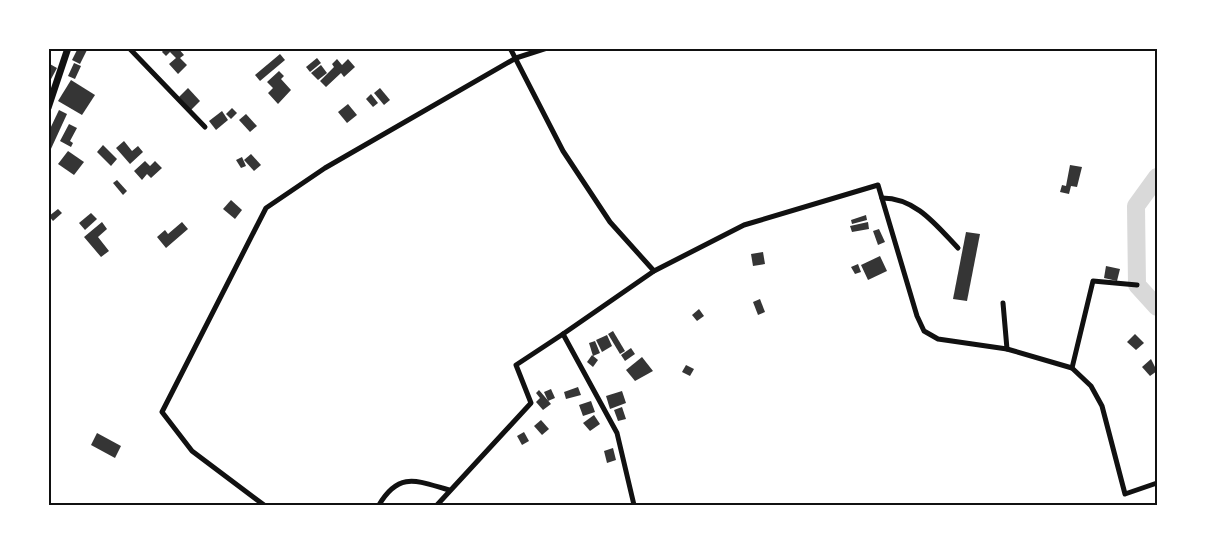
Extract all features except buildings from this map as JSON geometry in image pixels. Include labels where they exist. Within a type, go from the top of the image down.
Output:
[{"type":"street","points":[[48,108],[68,48]]},
{"type":"street","points":[[129,48],[205,127]]},
{"type":"street","points":[[510,48],[569,160],[610,222],[654,271]]},
{"type":"street","points":[[264,505],[192,451],[162,412],[266,208],[325,168],[516,58],[547,48]]},
{"type":"street","points":[[437,505],[531,403],[516,365],[654,271],[744,225],[878,185],[917,316],[924,331],[938,339],[1007,349],[1072,368],[1091,386],[1102,406],[1125,494],[1157,483]]},
{"type":"street","points":[[882,198],[899,198],[922,212],[958,248]]},
{"type":"street","points":[[1072,368],[1093,281],[1137,285]]},
{"type":"street","points":[[1003,303],[1007,349]]},
{"type":"street","points":[[563,334],[617,433],[634,505]]},
{"type":"street","points":[[379,505],[386,494],[401,482],[411,480],[449,490]]},
{"type":"waterway","points":[[1157,177],[1136,206],[1137,285],[1157,307]]}]
